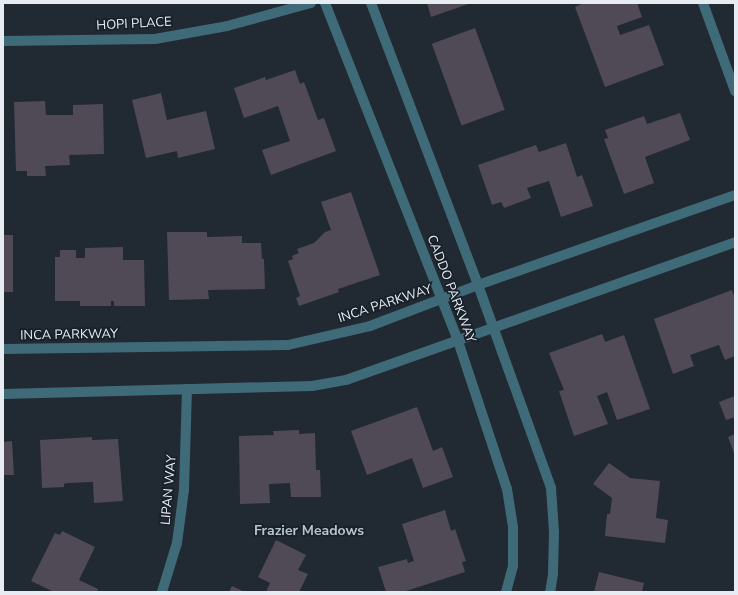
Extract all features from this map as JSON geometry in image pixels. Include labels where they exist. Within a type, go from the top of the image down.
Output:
[{"type":"street","name":"HOPI PLACE","points":[[3,41],[155,39],[227,26],[311,3]]},
{"type":"street","name":"CADDO PARKWAY","points":[[325,3],[458,341],[507,489],[513,527],[513,566],[506,592]]},
{"type":"street","name":"CADDO PARKWAY","points":[[371,3],[494,328],[551,488],[554,532],[553,574],[550,592]]},
{"type":"street","points":[[703,3],[735,91]]},
{"type":"street","name":"INCA PARKWAY","points":[[3,349],[288,345],[370,326],[478,285],[735,195]]},
{"type":"street","points":[[3,394],[312,386],[366,373],[735,242]]},
{"type":"street","name":"LIPAN WAY","points":[[162,592],[177,543],[184,490],[187,389]]},
{"type":"building","points":[[427,3],[471,3],[431,17]]},
{"type":"building","points":[[584,3],[637,3],[642,17],[617,26],[620,35],[649,25],[664,65],[605,87],[575,7]]},
{"type":"building","points":[[475,28],[505,110],[462,125],[432,44]]},
{"type":"building","points":[[295,70],[300,84],[304,82],[318,120],[324,118],[336,151],[271,175],[262,150],[290,141],[278,106],[244,118],[234,88],[265,77],[266,80]]},
{"type":"building","points":[[161,93],[167,120],[206,111],[215,149],[178,158],[177,151],[146,158],[132,100]]},
{"type":"building","points":[[45,101],[46,115],[73,115],[73,105],[103,104],[104,154],[69,155],[70,165],[45,166],[46,176],[27,176],[27,171],[16,171],[14,102]]},
{"type":"building","points":[[680,113],[690,140],[645,157],[654,183],[624,194],[604,139],[608,138],[605,130],[644,116],[647,124]]},
{"type":"building","points":[[566,143],[577,177],[582,175],[593,206],[561,217],[549,181],[527,188],[531,198],[504,208],[501,202],[492,205],[478,165],[536,145],[539,152]]},
{"type":"building","points":[[351,192],[380,275],[338,289],[339,292],[299,306],[296,298],[300,296],[288,261],[293,259],[292,256],[299,253],[297,249],[314,243],[325,232],[331,230],[321,202]]},
{"type":"building","points":[[167,232],[207,232],[207,237],[242,236],[242,243],[261,243],[262,259],[264,259],[265,289],[208,290],[209,299],[169,300]]},
{"type":"building","points":[[3,235],[13,235],[13,292],[3,292]]},
{"type":"building","points":[[123,247],[123,260],[144,260],[145,306],[114,306],[114,301],[111,301],[111,306],[80,306],[80,301],[55,301],[55,257],[60,257],[60,250],[76,250],[76,258],[85,258],[85,248]]},
{"type":"building","points":[[732,290],[735,299],[735,356],[725,360],[719,345],[690,355],[694,366],[673,374],[654,319]]},
{"type":"building","points":[[602,334],[605,342],[624,335],[650,409],[617,420],[607,392],[597,396],[608,424],[574,436],[559,391],[564,390],[549,353]]},
{"type":"building","points":[[735,396],[735,417],[726,420],[719,402]]},
{"type":"building","points":[[417,407],[433,451],[442,447],[453,477],[423,488],[412,458],[367,475],[351,431]]},
{"type":"building","points":[[299,430],[299,434],[315,433],[316,470],[320,470],[321,497],[291,497],[290,483],[269,484],[270,503],[240,504],[239,436],[274,435],[273,431]]},
{"type":"building","points":[[735,434],[735,456],[728,437]]},
{"type":"building","points":[[92,437],[92,440],[118,439],[123,501],[94,503],[93,482],[67,483],[64,484],[64,487],[42,488],[40,440]]},
{"type":"building","points":[[12,441],[14,475],[3,475],[3,442]]},
{"type":"building","points":[[609,463],[630,478],[660,481],[656,518],[668,520],[665,543],[605,536],[607,514],[610,514],[612,498],[593,484]]},
{"type":"building","points":[[445,510],[451,531],[455,529],[466,561],[462,562],[465,572],[403,592],[386,592],[378,567],[407,559],[408,563],[414,561],[402,524]]},
{"type":"building","points":[[62,531],[95,547],[79,580],[98,589],[97,592],[54,592],[31,581],[55,533],[60,535]]},
{"type":"building","points":[[276,540],[306,555],[298,570],[308,574],[299,592],[266,592],[270,583],[258,577]]},
{"type":"building","points":[[599,572],[644,583],[642,592],[594,592]]},
{"type":"building","points":[[232,586],[245,592],[229,592]]},
{"type":"district","name":"Frazier Meadows","points":[[309,531]]}]
